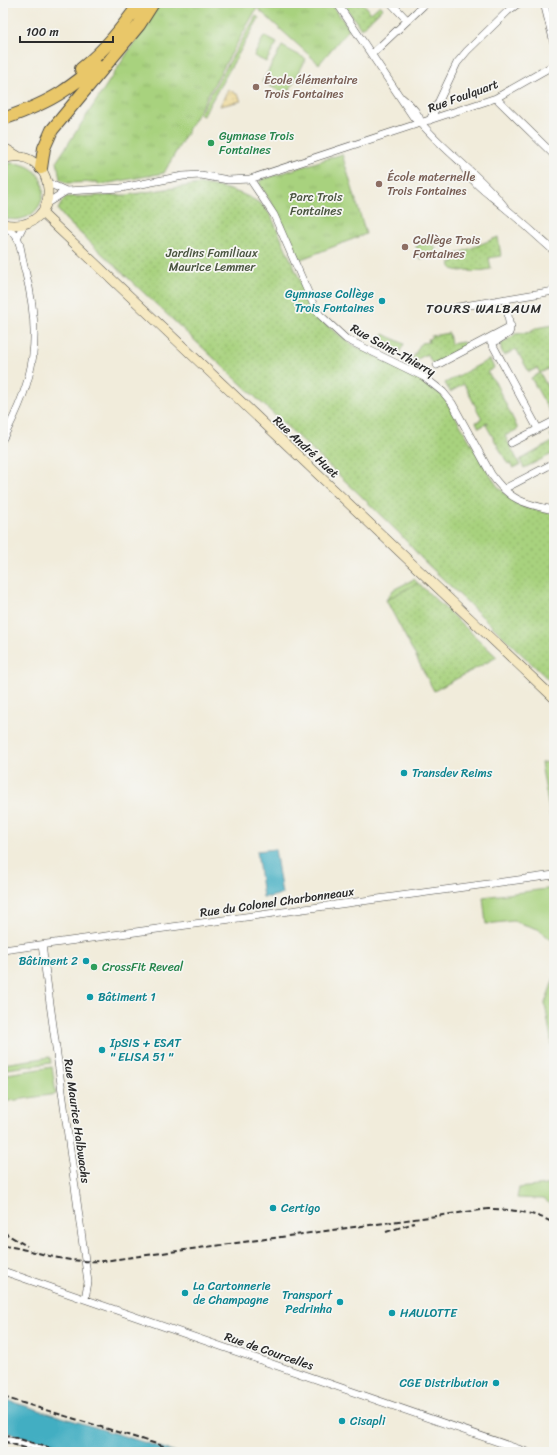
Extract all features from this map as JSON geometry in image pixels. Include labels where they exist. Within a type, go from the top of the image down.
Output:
[{"type":"highway","points":[[3,111],[36,98],[56,88],[77,73],[99,54],[113,39],[140,3]]},
{"type":"highway","points":[[3,119],[34,107],[61,93],[100,64],[125,37],[152,3]]},
{"type":"highway","points":[[41,168],[44,148],[52,130],[139,25],[152,3]]},
{"type":"street","points":[[337,3],[402,98],[420,117],[421,123],[463,166],[469,176],[481,189],[504,206],[554,251]]},
{"type":"street","points":[[391,3],[408,20]]},
{"type":"street","points":[[372,54],[426,3]]},
{"type":"street","points":[[430,120],[457,63],[467,51],[508,11],[519,3]]},
{"type":"street","points":[[544,3],[554,43]]},
{"type":"street","name":"Rue Foulquart","points":[[66,191],[121,188],[193,175],[228,180],[250,178],[496,98],[554,65]]},
{"type":"street","points":[[496,98],[554,155]]},
{"type":"street","points":[[3,147],[19,157],[34,162],[41,168],[48,183],[49,193],[47,203],[42,212],[34,220],[16,226],[3,224]]},
{"type":"street","points":[[3,159],[9,157],[19,157]]},
{"type":"street","name":"Rue Saint-Thierry","points":[[250,178],[274,215],[315,308],[320,315],[346,339],[424,378],[443,392],[452,403],[491,474],[504,490],[515,499],[526,503],[552,508]]},
{"type":"street","points":[[48,183],[66,191]]},
{"type":"street","points":[[47,203],[66,191]]},
{"type":"street","name":"Rue André Huet","points":[[42,212],[554,698]]},
{"type":"street","points":[[3,224],[17,238],[32,302],[35,339],[34,356],[28,382],[17,413],[3,438]]},
{"type":"street","points":[[17,238],[24,224]]},
{"type":"street","points":[[458,307],[554,291]]},
{"type":"street","points":[[437,365],[491,340],[511,326],[506,298]]},
{"type":"street","points":[[491,340],[538,429]]},
{"type":"street","points":[[511,443],[554,421]]},
{"type":"street","points":[[504,490],[554,463]]},
{"type":"street","name":"Rue du Colonel Charbonneaux","points":[[3,950],[554,874]]},
{"type":"street","name":"Rue Maurice Halbwachs","points":[[42,945],[88,1282],[86,1299]]},
{"type":"street","name":"Rue de Courcelles","points":[[3,1271],[527,1452]]},
{"type":"street","points":[[3,1438],[51,1452]]},
{"type":"green space","points":[[160,3],[331,3],[349,29],[319,64],[257,8],[164,173],[98,185],[98,182],[67,183],[60,179],[57,161]]},
{"type":"green space","points":[[343,3],[363,3],[369,10],[369,13],[380,5],[383,8],[361,29]]},
{"type":"green space","points":[[256,16],[259,18],[203,116],[199,114]]},
{"type":"green space","points":[[264,36],[277,43],[266,62],[254,56]]},
{"type":"green space","points":[[282,46],[306,59],[287,95],[262,82]]},
{"type":"green space","name":"Parc Trois Fontaines","points":[[342,154],[366,234],[299,260],[278,214],[259,183],[261,180]]},
{"type":"green space","points":[[10,163],[26,166],[37,173],[42,184],[43,195],[39,206],[31,215],[19,219],[3,218],[3,165]]},
{"type":"green space","name":"Jardins Familiaux Maurice Lemmer","points":[[200,184],[224,188],[249,197],[263,206],[272,218],[317,318],[353,345],[417,376],[444,397],[498,487],[514,502],[523,507],[554,514],[554,685],[422,559],[400,534],[358,493],[66,220],[58,210],[62,201],[66,197],[127,195]]},
{"type":"green space","points":[[498,237],[501,256],[489,258],[491,269],[472,272],[469,270],[460,271],[452,269],[450,263],[454,262],[452,256]]},
{"type":"green space","points":[[431,240],[437,252],[421,259],[416,246]]},
{"type":"green space","points":[[554,325],[554,366],[540,373],[537,368],[529,372],[516,349],[504,356],[501,349],[501,344],[515,334],[532,332],[535,328]]},
{"type":"green space","points":[[449,333],[451,344],[463,342],[468,347],[435,364],[432,363],[427,354],[410,363],[421,343],[429,342],[428,339],[431,338],[431,336]]},
{"type":"green space","points":[[384,334],[404,344],[398,355],[378,344]]},
{"type":"green space","points":[[490,359],[494,368],[487,372],[495,382],[518,429],[505,436],[520,465],[513,468],[510,463],[508,464],[486,425],[489,423],[485,423],[486,424],[479,428],[476,422],[482,419],[464,384],[450,392],[445,383]]},
{"type":"green space","points":[[540,373],[554,399],[554,414],[552,411],[550,412],[531,378]]},
{"type":"green space","points":[[554,433],[554,441],[550,435]]},
{"type":"green space","points":[[554,441],[554,453],[524,468],[520,460]]},
{"type":"green space","points":[[414,579],[418,583],[386,600],[393,590]]},
{"type":"green space","points":[[418,583],[497,657],[434,691],[386,600]]},
{"type":"green space","points":[[554,761],[554,838],[541,763]]},
{"type":"green space","points":[[554,888],[554,942],[538,929],[513,921],[486,924],[483,897]]},
{"type":"green space","points":[[554,978],[554,1058],[545,1003]]},
{"type":"green space","points":[[50,1057],[51,1063],[6,1069],[6,1064],[3,1064]]},
{"type":"green space","points":[[52,1067],[56,1094],[3,1102],[3,1088],[8,1082],[7,1074]]},
{"type":"green space","points":[[554,1184],[554,1206],[543,1199],[517,1198],[519,1188]]},
{"type":"sand","points":[[228,89],[238,95],[241,101],[220,106]]},
{"type":"water","points":[[275,849],[282,894],[263,897],[257,851]]},
{"type":"water","points":[[3,1399],[176,1452],[71,1452],[3,1431]]},
{"type":"railway","points":[[3,1246],[65,1259],[80,1261],[103,1261],[488,1209],[522,1212],[538,1216],[554,1223]]},
{"type":"railway","points":[[386,1232],[414,1223]]},
{"type":"railway","points":[[3,1232],[27,1246]]},
{"type":"railway","points":[[3,1397],[183,1452]]},
{"type":"railway","points":[[3,1434],[62,1452]]},
{"type":"railway","points":[[3,1441],[38,1452]]},
{"type":"place","name":"École élémentaire Trois Fontaines","points":[[256,87]]},
{"type":"place","name":"Gymnase Trois Fontaines","points":[[211,143]]},
{"type":"place","name":"École maternelle Trois Fontaines","points":[[379,184]]},
{"type":"place","name":"Collège Trois Fontaines","points":[[405,247]]},
{"type":"place","name":"Gymnase Collège Trois Fontaines","points":[[382,301]]},
{"type":"place","name":"Transdev Reims","points":[[404,773]]},
{"type":"place","name":"Bâtiment 2","points":[[86,961]]},
{"type":"place","name":"CrossFit Reveal","points":[[94,967]]},
{"type":"place","name":"Bâtiment 1","points":[[90,997]]},
{"type":"place","name":"IpSIS + ESAT \" ELISA 51 \"","points":[[102,1050]]},
{"type":"place","name":"Certigo","points":[[273,1208]]},
{"type":"place","name":"La Cartonnerie de Champagne","points":[[185,1293]]},
{"type":"place","name":"Transport Pedrinha","points":[[340,1302]]},
{"type":"place","name":"HAULOTTE","points":[[392,1313]]},
{"type":"place","name":"CGE Distribution","points":[[496,1383]]},
{"type":"place","name":"Cisapli","points":[[342,1421]]},
{"type":"district","name":"TOURS WALBAUM","points":[[484,308]]}]
